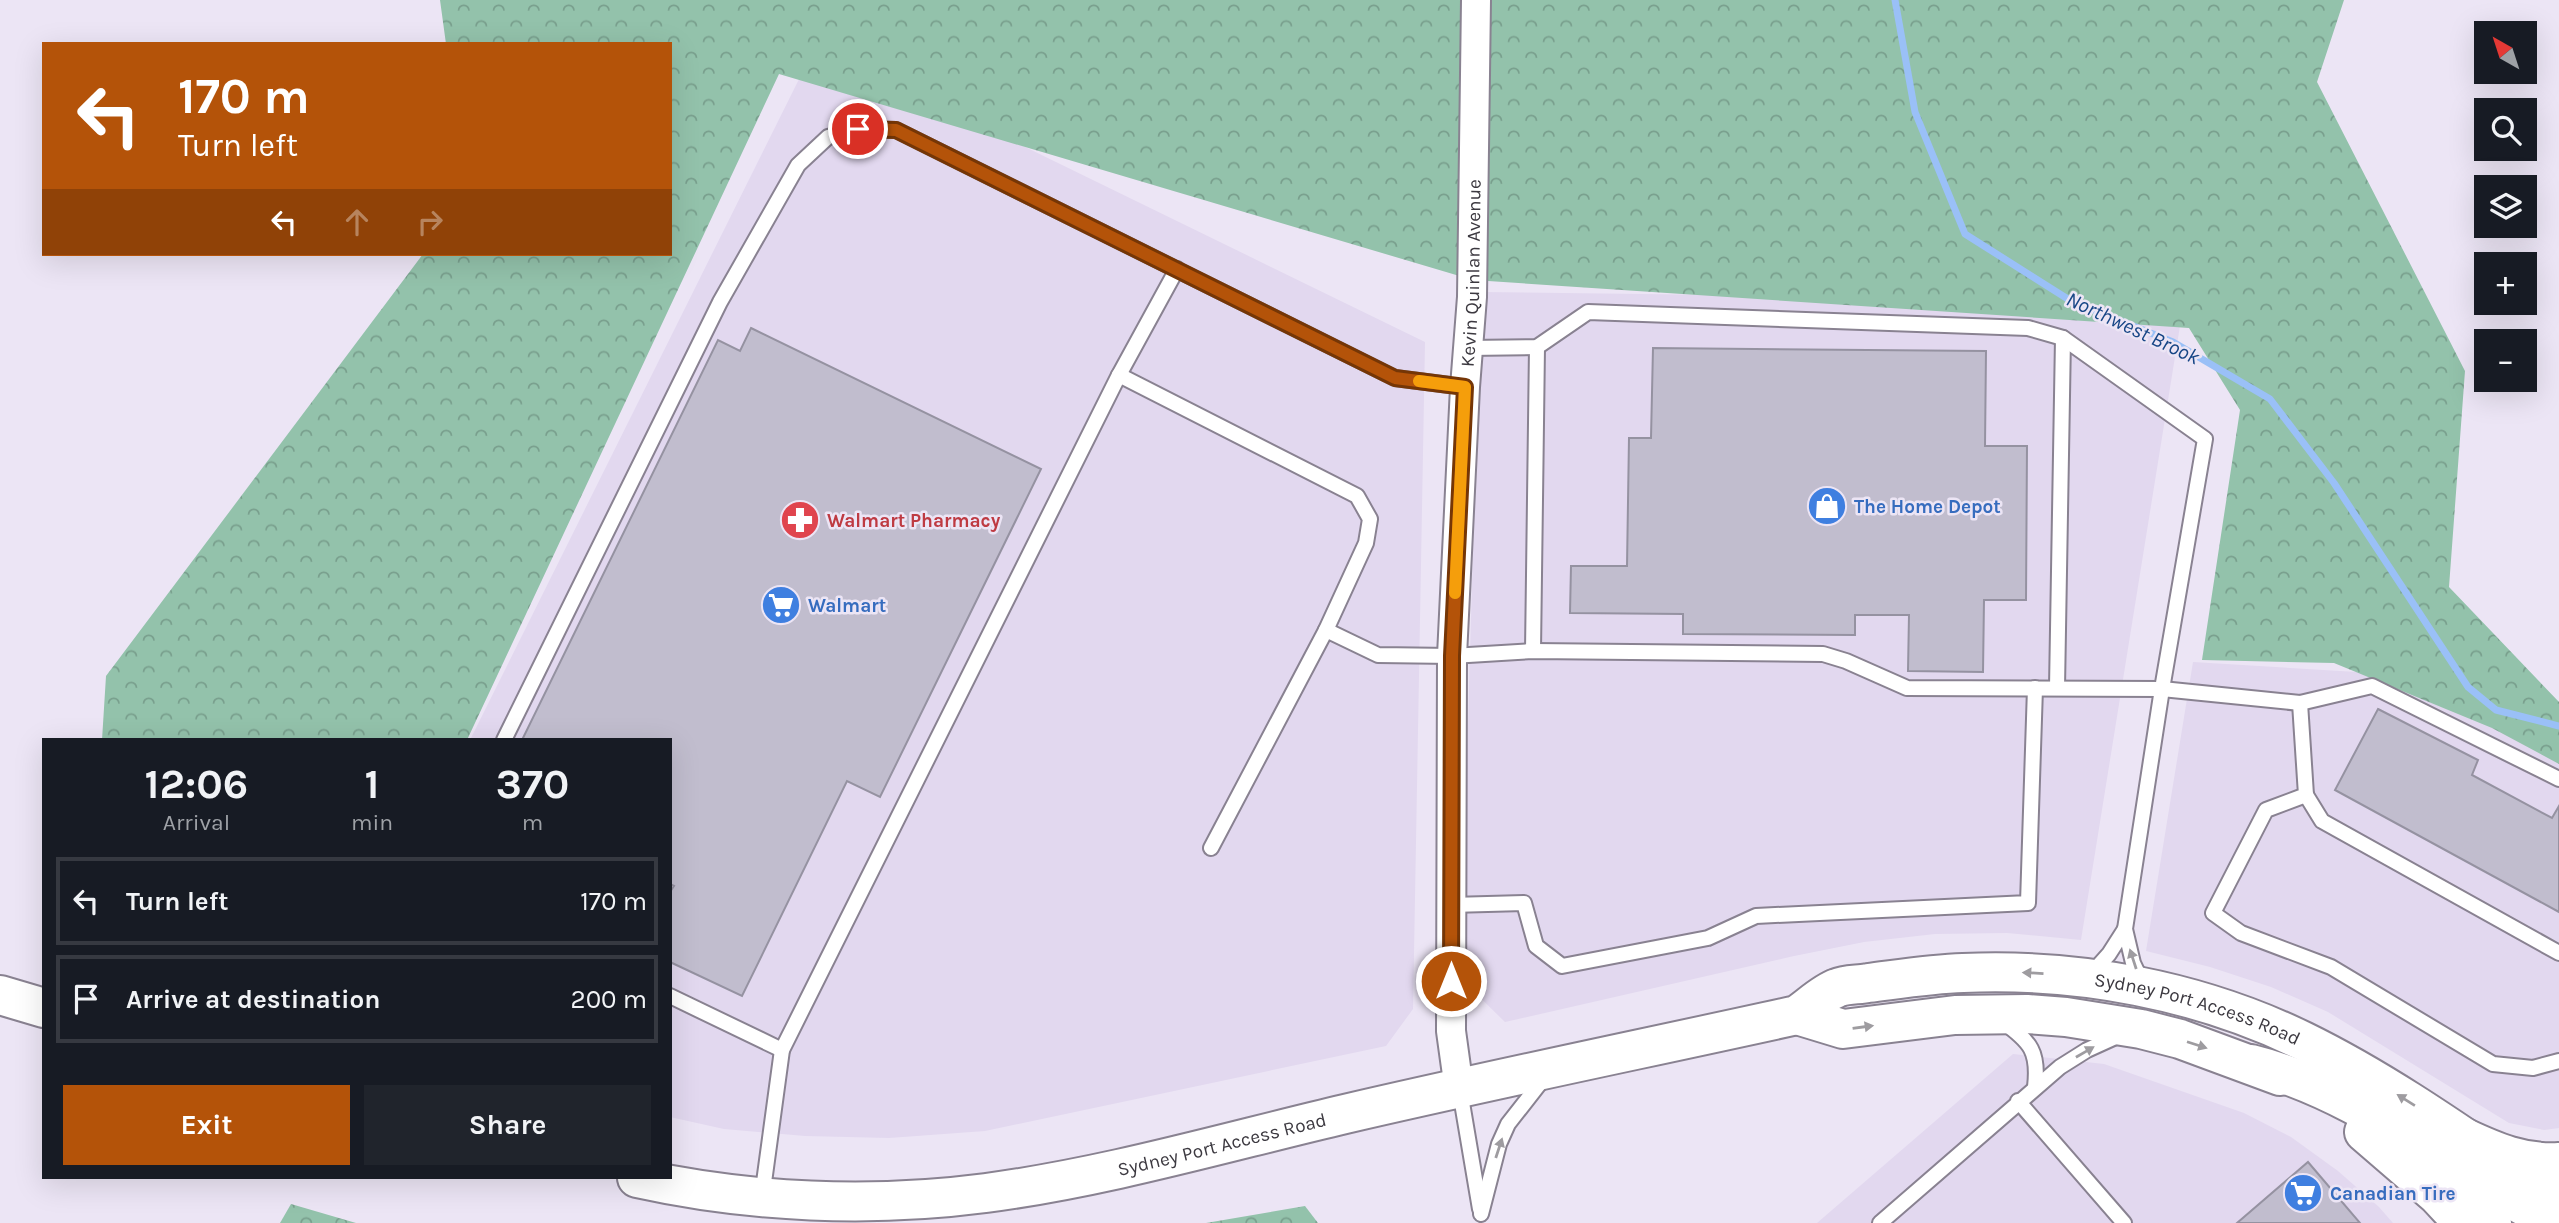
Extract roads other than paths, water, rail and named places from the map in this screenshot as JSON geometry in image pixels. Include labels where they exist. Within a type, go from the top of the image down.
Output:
[{"type":"main road","name":"Sydney Port Access Road","points":[[643,1179],[762,1197],[876,1200],[931,1198],[1037,1185],[1797,1015],[1837,988],[1896,979],[1993,971],[2088,978],[2145,988],[2221,1008],[2303,1041],[2380,1084],[2559,1202]]},
{"type":"main road","points":[[0,995],[42,1007]]},
{"type":"main road","name":"Sydney Port Access Road","points":[[1797,1015],[1843,1029],[1933,1017],[1990,1014],[2066,1017],[2141,1029],[2180,1039],[2308,1087],[2339,1104],[2433,1170],[2492,1223]]},
{"type":"main road","points":[[2251,1064],[2300,1088],[2347,1119],[2423,1182],[2463,1223]]},
{"type":"main road","points":[[2251,1064],[2295,1079],[2355,1106],[2556,1223]]},
{"type":"main road","points":[[2463,1137],[2516,1159],[2541,1163],[2559,1162]]},
{"type":"street","name":"Kevin Quinlan Avenue","points":[[1459,1089],[1451,1031],[1452,656],[1472,297],[1476,0]]},
{"type":"lane","points":[[505,738],[720,302],[798,165],[828,136],[858,129],[896,130],[1395,378],[1465,387]]},
{"type":"lane","points":[[762,1197],[782,1050],[1119,375],[1177,269]]},
{"type":"lane","points":[[1468,348],[1537,347],[1587,312],[2028,328],[2063,338],[2205,439],[2124,929],[2109,954],[2088,978]]},
{"type":"lane","points":[[2057,688],[2063,338]]},
{"type":"lane","points":[[1533,651],[1537,347]]},
{"type":"lane","points":[[1119,375],[1357,496],[1370,519],[1366,543],[1326,630],[1211,848]]},
{"type":"lane","points":[[1326,630],[1378,655],[1452,656],[1533,651],[1823,654],[1846,661],[1907,688],[2162,689],[2300,703],[2372,686],[2559,779]]},
{"type":"lane","points":[[1451,905],[1524,903],[1536,946],[1562,966],[1708,937],[1756,916],[2028,903],[2035,688]]},
{"type":"lane","points":[[2300,703],[2306,795],[2322,821],[2559,953]]},
{"type":"lane","points":[[2306,795],[2266,810],[2213,913],[2241,933],[2331,967],[2493,1064],[2533,1068],[2559,1061]]},
{"type":"lane","points":[[2124,929],[2133,963],[2145,988]]},
{"type":"lane","points":[[672,997],[782,1050]]},
{"type":"lane","points":[[1990,1014],[2021,1035],[2032,1048],[2037,1068],[2035,1087]]},
{"type":"lane","points":[[1880,1223],[2035,1087],[2087,1050],[2112,1038],[2141,1029]]},
{"type":"lane","points":[[1481,1218],[1499,1144],[1508,1124],[1550,1070]]},
{"type":"lane","points":[[1459,1089],[1481,1218]]},
{"type":"lane","points":[[2018,1101],[2123,1223]]},
{"type":"waterway","name":"Northwest Brook","points":[[1895,0],[1915,112],[1965,234],[2071,301],[2173,342],[2270,399],[2334,483],[2468,687],[2496,710],[2559,726]]},
{"type":"place","name":"The Home Depot","points":[[1827,506]]},
{"type":"place","name":"Walmart Pharmacy","points":[[800,520]]},
{"type":"place","name":"Walmart","points":[[781,605]]},
{"type":"place","name":"Canadian Tire","points":[[2303,1193]]}]
